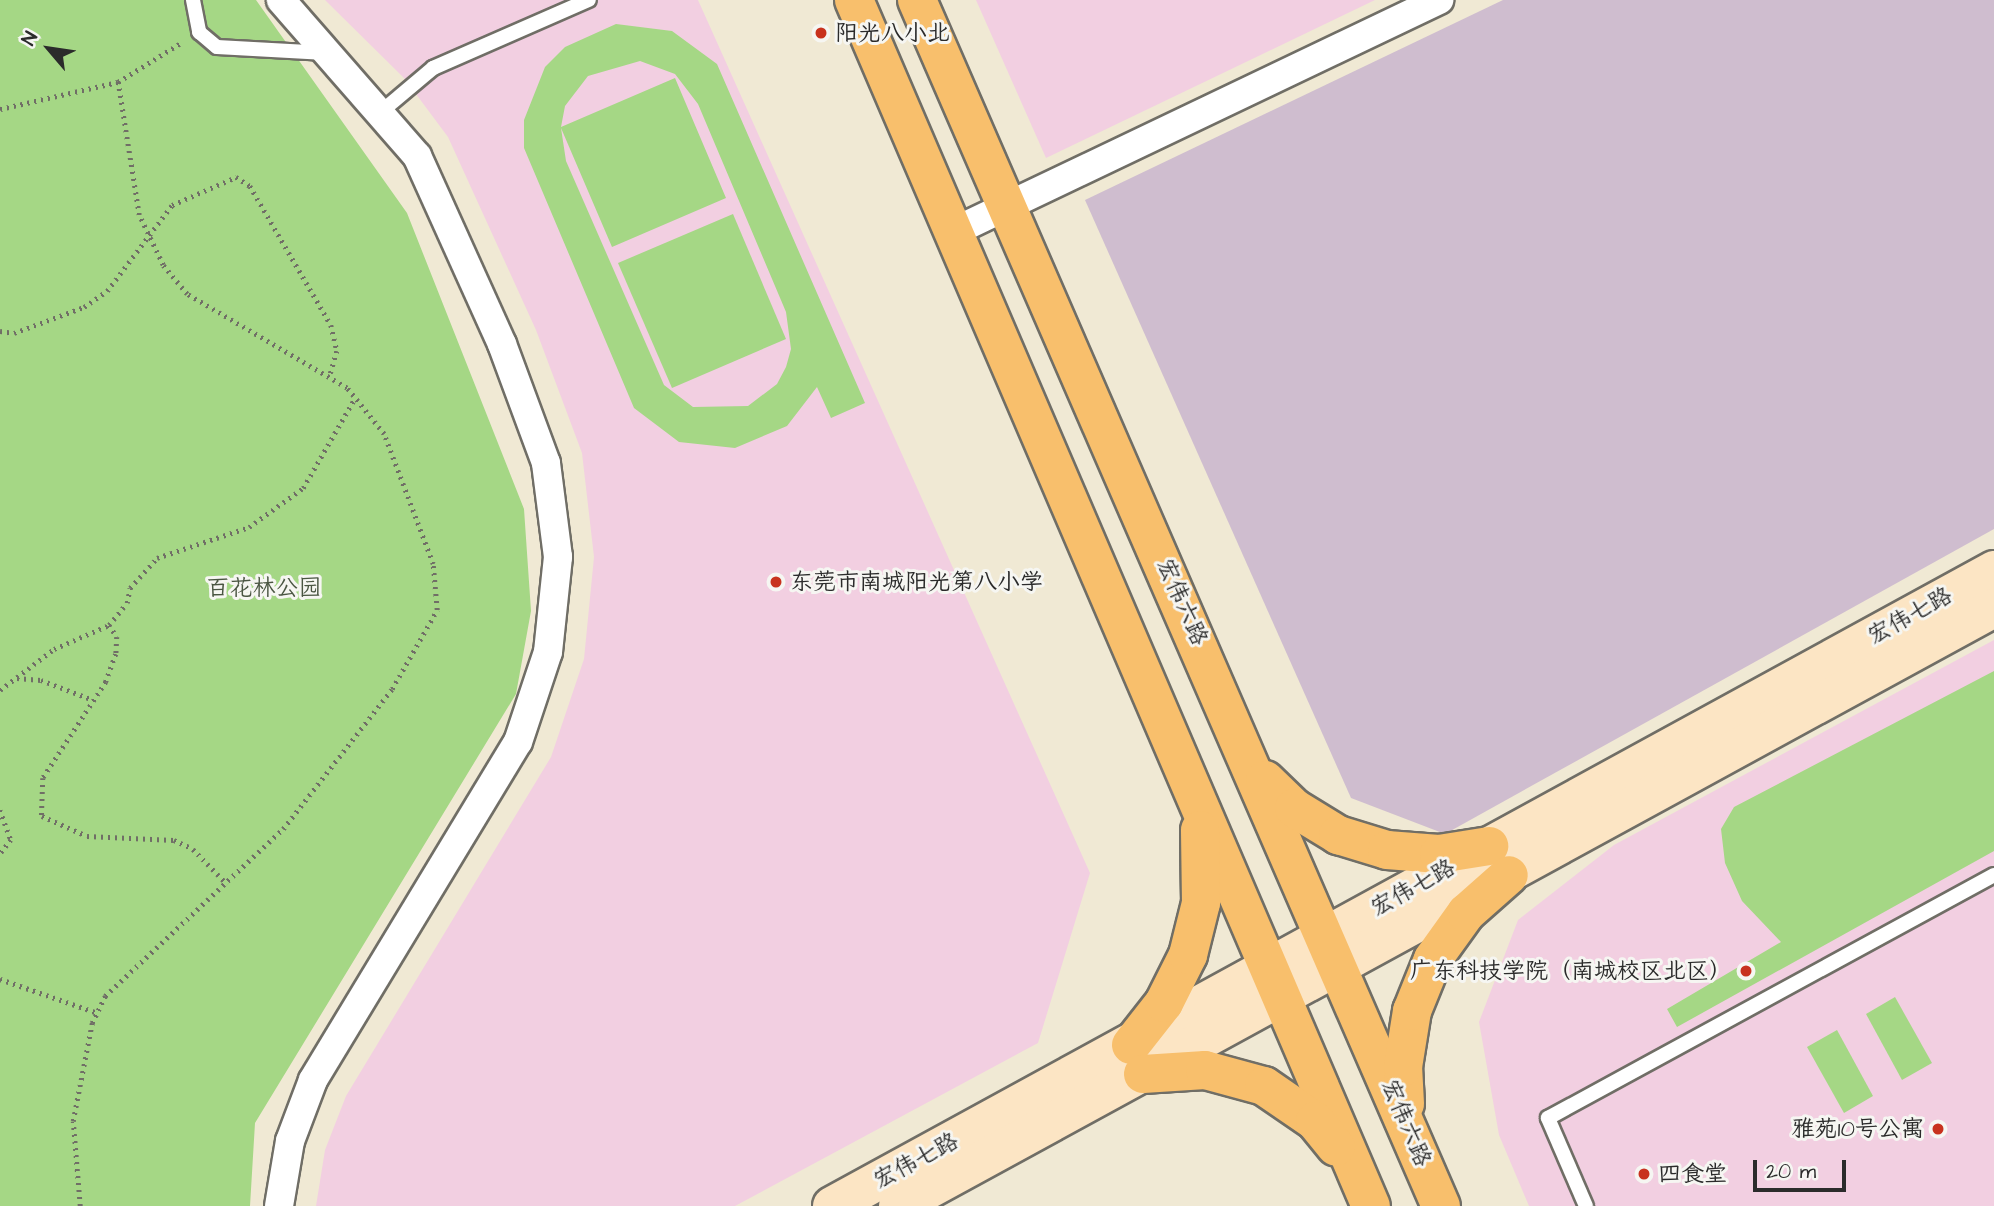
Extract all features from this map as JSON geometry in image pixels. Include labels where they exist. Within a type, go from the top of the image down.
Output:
[{"type":"main road","points":[[854,0],[1371,1206]]},
{"type":"main road","name":"宏伟六路","points":[[917,0],[1257,772],[1441,1206]]},
{"type":"main road","points":[[1257,772],[1316,821],[1387,850],[1499,861],[1429,969],[1412,1011],[1403,1067],[1406,1123]]},
{"type":"main road","points":[[1194,797],[1204,849],[1198,916],[1164,1003],[1137,1059],[1205,1070],[1264,1086],[1315,1121],[1354,1169]]},
{"type":"street","points":[[279,1206],[290,1141],[313,1080],[518,742],[538,686],[555,605],[558,557],[546,463],[502,344],[417,156],[382,111],[281,0]]},
{"type":"street","points":[[953,232],[1440,0]]},
{"type":"street","name":"宏伟七路","points":[[1499,861],[1994,570]]},
{"type":"street","name":"宏伟七路","points":[[898,1206],[1137,1059],[1276,982],[1499,861],[1994,608]]},
{"type":"street","name":"宏伟七路","points":[[832,1206],[1137,1059]]},
{"type":"lane","points":[[193,0],[199,32],[239,52],[326,52]]},
{"type":"lane","points":[[382,111],[433,68],[589,0]]},
{"type":"lane","points":[[1586,1206],[1548,1118],[1994,875]]},
{"type":"path","points":[[0,109],[118,82],[199,32]]},
{"type":"path","points":[[80,1206],[73,1121],[97,1013],[114,988],[227,884],[318,787],[392,689],[437,610],[433,564],[406,485],[384,434],[355,398],[330,376],[187,294],[147,232],[126,156],[118,82]]},
{"type":"path","points":[[0,331],[25,330],[84,307],[107,291],[147,232],[172,205],[214,183],[236,177],[250,186],[331,324],[337,351],[330,376]]},
{"type":"path","points":[[0,690],[80,634],[109,625],[127,603],[130,588],[157,558],[249,527],[303,488],[355,398]]},
{"type":"path","points":[[109,625],[117,637],[116,654],[43,778],[42,816],[87,836],[174,839],[193,849],[227,884]]},
{"type":"path","points":[[16,678],[41,680],[91,699]]},
{"type":"path","points":[[0,810],[12,840],[0,854]]},
{"type":"path","points":[[0,979],[97,1013]]},
{"type":"shaded area","name":"东莞市南城阳光第八小学","points":[[325,0],[698,0],[1090,873],[1038,1043],[735,1206],[316,1206],[325,1150],[346,1096],[551,757],[584,659],[594,557],[582,453],[536,330],[448,137],[404,78]]},
{"type":"shaded area","points":[[976,0],[1375,0],[1046,158]]},
{"type":"shaded area","points":[[1503,0],[1994,0],[1994,529],[1445,834],[1351,798],[1085,200]]},
{"type":"shaded area","name":"广东科技学院（南城校区北区）","points":[[1994,640],[1994,1206],[1529,1206],[1499,1135],[1479,1022],[1518,920],[1614,845]]},
{"type":"green space","name":"百花林公园","points":[[0,0],[256,0],[407,213],[524,509],[531,611],[516,694],[255,1123],[250,1206],[0,1206]]},
{"type":"green space","points":[[616,24],[672,31],[717,64],[865,403],[831,418],[817,387],[787,426],[735,448],[679,442],[634,408],[524,148],[524,120],[545,67],[565,47]],"holes":[[[640,61],[675,74],[698,104],[786,312],[791,349],[786,367],[777,384],[748,406],[693,407],[664,385],[566,161],[561,128],[612,247],[726,198],[675,78],[561,127],[565,106],[588,76]]]},
{"type":"green space","points":[[733,214],[786,339],[672,388],[618,263]]},
{"type":"green space","points":[[1994,671],[1994,851],[1677,1027],[1667,1009],[1781,942],[1742,901],[1725,863],[1721,829],[1734,807]]},
{"type":"green space","points":[[1895,997],[1932,1063],[1902,1080],[1866,1014]]},
{"type":"green space","points":[[1837,1030],[1873,1096],[1844,1113],[1807,1047]]},
{"type":"place","name":"阳光八小北","points":[[821,33]]},
{"type":"place","name":"东莞市南城阳光第八小学","points":[[776,582]]},
{"type":"place","name":"广东科技学院（南城校区北区）","points":[[1746,971]]},
{"type":"place","name":"雅苑10号公寓","points":[[1938,1129]]},
{"type":"place","name":"四食堂","points":[[1644,1174]]}]
